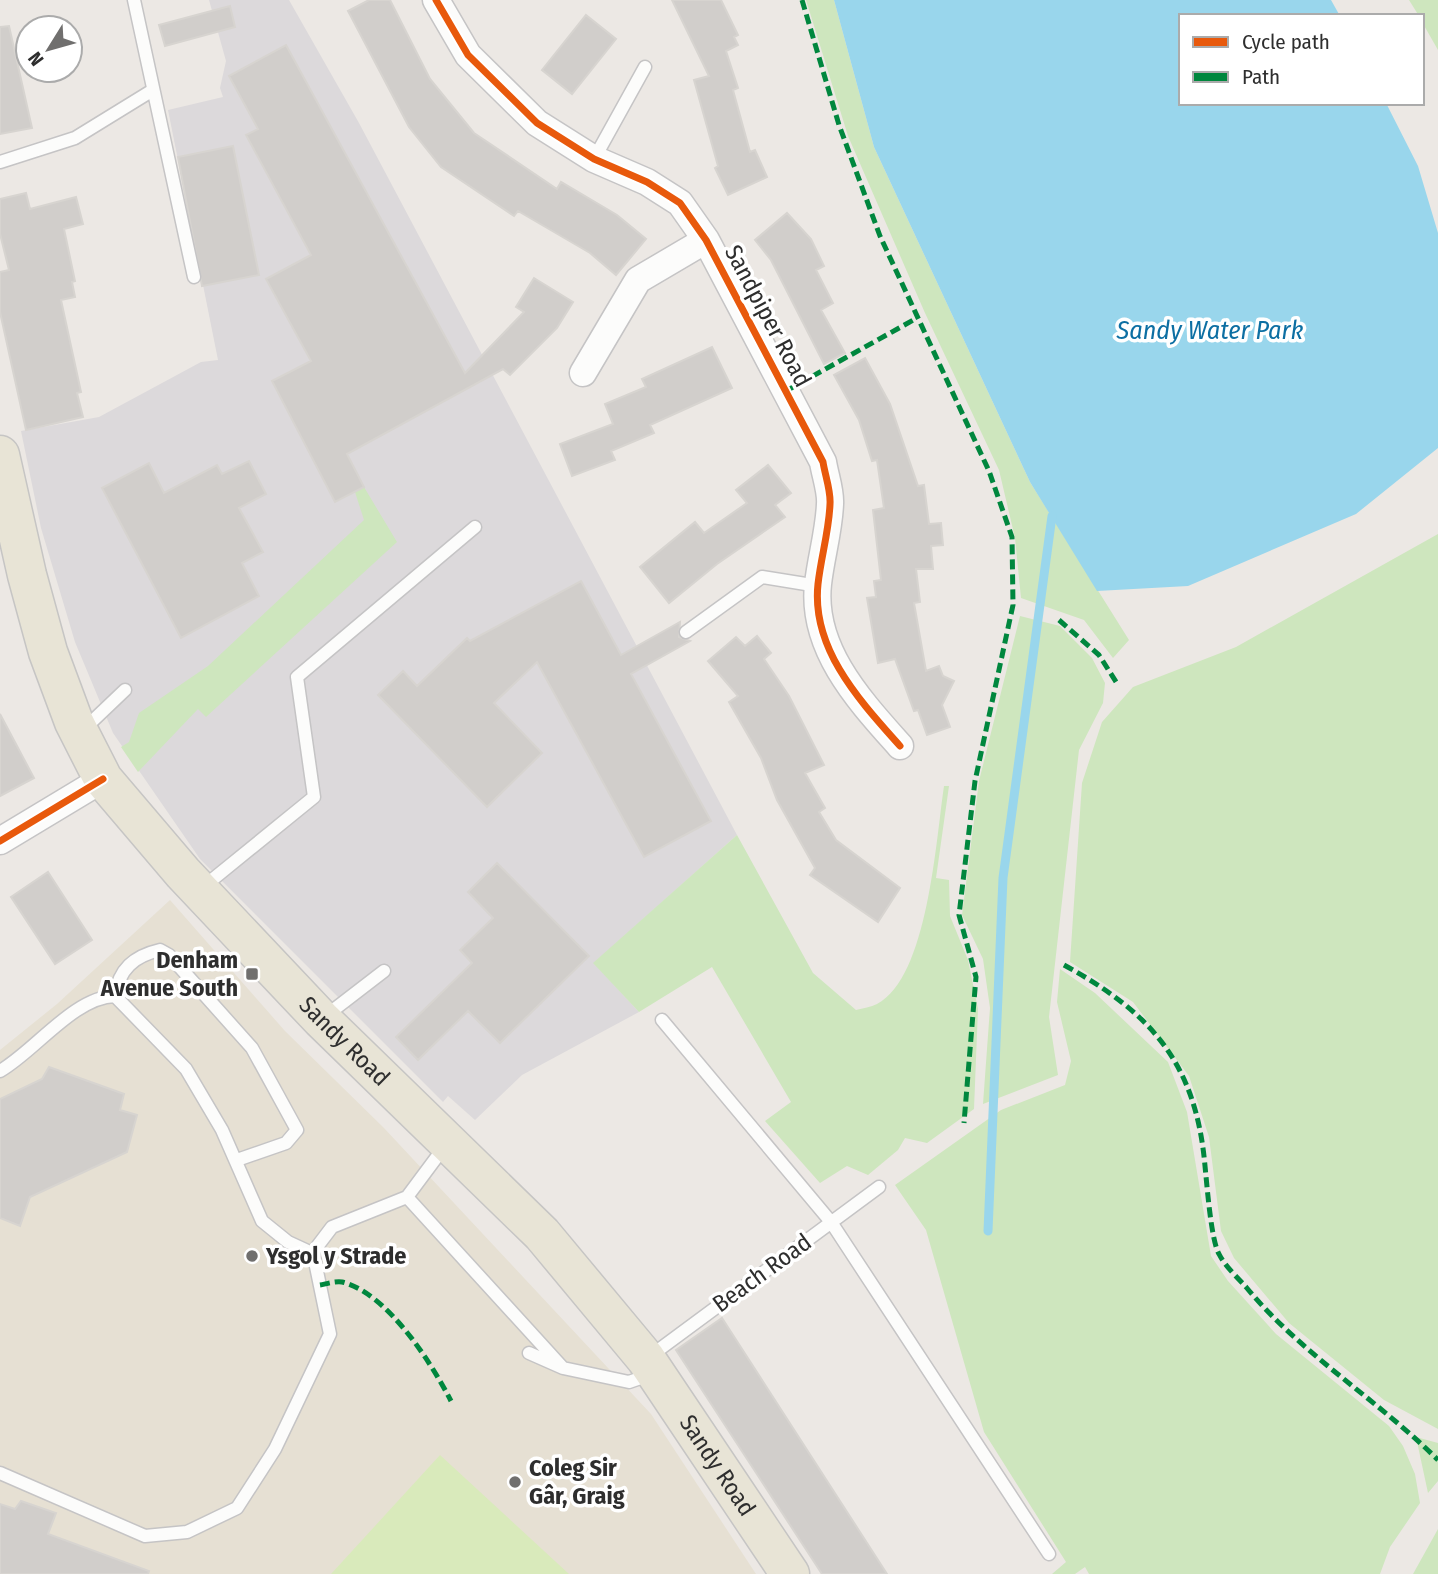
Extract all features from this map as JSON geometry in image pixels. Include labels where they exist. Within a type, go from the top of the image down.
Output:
[{"type":"main road","name":"Sandy Road","points":[[0,455],[27,575],[48,652],[80,733],[103,779],[199,891],[321,1019],[449,1140],[542,1234],[651,1366],[790,1574]]},
{"type":"street","name":"Sandpiper Road","points":[[436,0],[468,55],[537,123],[594,159],[647,182],[680,203],[706,240],[823,462],[831,502],[818,586],[819,614],[826,641],[841,673],[860,702],[900,746]]},
{"type":"street","name":"Sandpiper Road","points":[[583,373],[638,280],[706,240]]},
{"type":"street","points":[[0,841],[103,779]]},
{"type":"lane","points":[[134,0],[194,277]]},
{"type":"lane","points":[[594,159],[645,67]]},
{"type":"lane","points":[[0,162],[75,138],[153,90]]},
{"type":"lane","points":[[199,891],[314,797],[297,677],[475,527]]},
{"type":"lane","points":[[686,632],[762,578],[818,586]]},
{"type":"lane","points":[[80,733],[125,691]]},
{"type":"lane","points":[[115,996],[117,979],[134,959],[160,950],[169,955],[252,1048],[297,1130],[286,1143],[237,1160]]},
{"type":"lane","points":[[321,1019],[384,971]]},
{"type":"lane","points":[[0,1071],[84,1005],[100,996],[115,996],[186,1069],[237,1160],[262,1221],[288,1242],[314,1254]]},
{"type":"lane","points":[[662,1020],[831,1222],[1049,1554]]},
{"type":"lane","points":[[0,1473],[145,1535],[187,1532],[237,1508],[275,1449],[330,1334],[314,1254],[332,1227],[407,1197],[449,1140]]},
{"type":"lane","name":"Beach Road","points":[[651,1366],[831,1222],[879,1187]]},
{"type":"lane","points":[[407,1197],[563,1368]]},
{"type":"lane","points":[[529,1353],[563,1368],[629,1382],[651,1366]]},
{"type":"shaded area","points":[[209,0],[289,0],[359,123],[737,835],[594,963],[639,1012],[522,1075],[475,1120],[448,1096],[443,1102],[200,859],[113,733],[75,642],[41,528],[21,431],[99,417],[201,362],[218,360],[168,110],[223,97],[220,88],[226,61]]},
{"type":"shaded area","name":"Ysgol y Strade","points":[[170,900],[285,1031],[384,1128],[651,1414],[756,1574],[0,1574],[0,1050],[57,1004]]},
{"type":"green space","points":[[806,0],[834,0],[874,147],[1030,482],[1129,640],[1113,658],[1084,620],[1021,598],[1015,538],[999,470],[925,313],[848,136]]},
{"type":"green space","points":[[1409,0],[1438,0],[1438,50],[1424,26],[1424,14],[1418,14]]},
{"type":"green space","points":[[364,487],[397,542],[206,717],[198,709],[138,772],[121,747],[129,742],[139,713],[208,666],[364,520],[355,492]]},
{"type":"green space","points":[[1438,534],[1438,1429],[1384,1400],[1289,1323],[1234,1258],[1221,1231],[1209,1137],[1189,1076],[1133,1002],[1070,962],[1082,783],[1102,722],[1133,687],[1236,647]]},
{"type":"green space","points":[[1020,616],[1060,626],[1092,658],[1105,683],[1103,703],[1079,750],[1049,1017],[1058,1075],[983,1104],[990,1008],[983,959],[962,915],[979,781]]},
{"type":"green space","points":[[944,786],[949,786],[936,878],[949,880],[950,916],[968,960],[978,1009],[974,1109],[927,1143],[905,1138],[898,1150],[868,1175],[847,1166],[820,1183],[765,1121],[791,1102],[712,967],[639,1012],[593,963],[737,835],[813,973],[856,1010],[877,1004],[894,989],[908,966],[919,938],[933,871]]},
{"type":"green space","points":[[1060,969],[1095,993],[1168,1062],[1187,1112],[1211,1256],[1228,1281],[1276,1334],[1389,1426],[1403,1446],[1415,1474],[1420,1503],[1390,1547],[1380,1574],[1089,1574],[1085,1567],[1075,1574],[1052,1574],[1066,1562],[984,1432],[926,1230],[895,1185],[1001,1110],[1065,1085],[1071,1061],[1057,1002]]},
{"type":"green space","points":[[1416,1437],[1438,1443],[1438,1481],[1428,1493]]},
{"type":"green space","points":[[440,1455],[569,1574],[331,1574]]},
{"type":"green space","points":[[1438,1529],[1438,1574],[1413,1574]]},
{"type":"water","name":"Sandy Water Park","points":[[834,0],[1331,0],[1339,14],[1179,14],[1179,105],[1387,105],[1418,166],[1438,233],[1438,448],[1356,514],[1188,586],[1097,591],[1030,482],[874,147]]},
{"type":"building","points":[[369,0],[390,0],[430,79],[474,133],[557,189],[561,182],[617,215],[646,239],[616,275],[590,253],[518,211],[514,216],[441,167],[409,127],[348,11]]},
{"type":"building","points":[[672,0],[721,0],[738,35],[734,37],[738,45],[726,51],[738,88],[733,90],[750,152],[755,150],[767,177],[728,195],[715,168],[718,166],[694,80],[709,76]]},
{"type":"building","points":[[230,6],[235,27],[165,46],[159,25]]},
{"type":"building","points":[[586,15],[616,39],[572,94],[542,70]]},
{"type":"building","points":[[9,26],[14,48],[14,84],[22,84],[32,128],[0,134],[0,27]]},
{"type":"building","points":[[286,45],[465,373],[524,312],[516,307],[534,278],[573,302],[557,328],[510,375],[503,369],[347,454],[364,487],[335,502],[272,381],[311,361],[266,279],[311,255],[246,135],[258,129],[229,76]]},
{"type":"building","points":[[233,146],[259,275],[202,286],[178,157]]},
{"type":"building","points":[[26,193],[30,209],[76,197],[83,224],[64,229],[75,281],[72,282],[75,297],[61,300],[81,392],[77,393],[83,417],[26,430],[0,312],[0,272],[9,270],[0,234],[0,199]]},
{"type":"building","points":[[787,213],[811,239],[824,266],[816,270],[833,303],[821,310],[845,353],[824,364],[771,260],[755,240]]},
{"type":"building","points":[[712,347],[732,388],[650,425],[654,433],[611,451],[615,460],[572,476],[560,444],[613,424],[605,404],[646,387],[642,379]]},
{"type":"building","points":[[865,358],[890,404],[918,486],[924,485],[929,524],[941,523],[943,545],[931,546],[933,569],[916,569],[920,602],[914,603],[926,671],[939,666],[943,676],[954,681],[942,705],[950,727],[927,735],[918,710],[914,711],[895,659],[878,663],[867,598],[876,597],[874,581],[881,580],[873,510],[884,508],[877,460],[872,461],[859,420],[834,375]]},
{"type":"building","points":[[249,461],[266,494],[239,508],[263,552],[242,563],[259,596],[181,638],[102,488],[149,463],[164,493],[217,465],[222,474]]},
{"type":"building","points":[[768,465],[791,493],[775,505],[785,517],[717,564],[669,603],[640,567],[695,522],[704,533],[747,503],[736,490]]},
{"type":"building","points":[[581,581],[621,655],[680,622],[679,637],[690,641],[631,674],[711,821],[644,857],[537,662],[494,703],[542,753],[487,807],[378,695],[403,671],[417,686],[467,638],[470,641]]},
{"type":"building","points":[[757,636],[771,653],[764,659],[789,696],[824,765],[805,773],[825,808],[819,812],[836,840],[900,888],[878,922],[810,875],[815,868],[777,800],[761,758],[729,702],[738,696],[708,661],[736,637],[745,646]]},
{"type":"building","points":[[0,714],[34,778],[0,796]]},
{"type":"building","points":[[497,863],[589,956],[500,1043],[468,1011],[418,1060],[396,1037],[472,963],[460,950],[493,918],[468,892]]},
{"type":"building","points":[[48,872],[92,940],[55,964],[11,897]]},
{"type":"building","points":[[49,1067],[124,1094],[120,1110],[137,1115],[127,1152],[30,1197],[20,1226],[0,1218],[0,1099],[42,1079]]},
{"type":"building","points":[[722,1318],[887,1574],[822,1574],[676,1350]]},
{"type":"building","points":[[21,1501],[56,1513],[48,1534],[149,1571],[148,1574],[0,1574],[0,1504],[15,1509]]},
{"type":"waterway","points":[[988,1231],[1003,878],[1052,516]]},
{"type":"marked path","points":[[802,0],[839,125],[880,236],[989,471],[1012,537],[1013,605],[975,781],[959,915],[976,977],[964,1123]]},
{"type":"marked path","points":[[786,391],[917,318]]},
{"type":"marked path","points":[[1059,620],[1099,655],[1118,685]]},
{"type":"marked path","points":[[1064,965],[1122,1002],[1164,1045],[1180,1070],[1192,1098],[1200,1130],[1214,1237],[1224,1263],[1291,1334],[1438,1460]]},
{"type":"marked path","points":[[320,1285],[342,1282],[359,1289],[391,1314],[420,1349],[451,1401]]},
{"type":"cycle path","points":[[436,0],[468,55],[537,123],[594,159],[647,182],[680,203],[706,240],[823,462],[830,504],[818,584],[818,608],[830,652],[869,711],[900,746]]},
{"type":"cycle path","points":[[0,841],[103,779]]},
{"type":"place","name":"Denham Avenue South","points":[[252,974]]},
{"type":"place","name":"Ysgol y Strade","points":[[252,1256]]},
{"type":"place","name":"Coleg Sir Gâr, Graig","points":[[515,1482]]}]
